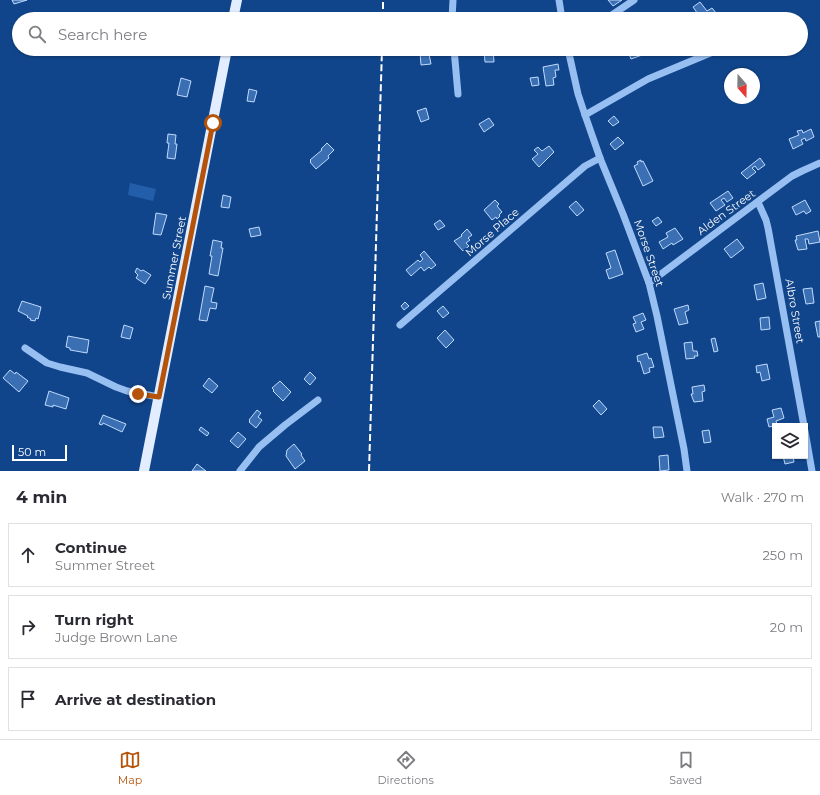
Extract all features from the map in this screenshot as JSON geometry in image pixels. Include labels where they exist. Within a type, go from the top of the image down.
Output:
[{"type":"main road","points":[[234,12],[237,0]]},
{"type":"main road","name":"Summer Street","points":[[144,471],[226,56]]},
{"type":"street","points":[[452,12],[453,0]]},
{"type":"street","points":[[559,0],[561,12]]},
{"type":"street","points":[[616,12],[634,0]]},
{"type":"street","points":[[455,56],[458,94]]},
{"type":"street","name":"Morse Street","points":[[570,56],[578,94],[600,158],[649,282],[658,316],[680,426],[687,471]]},
{"type":"street","points":[[585,115],[648,79],[703,56]]},
{"type":"street","name":"Morse Place","points":[[400,325],[585,166],[600,158]]},
{"type":"street","name":"Alden Street","points":[[649,282],[792,176],[820,163]]},
{"type":"street","name":"Albro Street","points":[[758,202],[768,228],[803,423]]},
{"type":"street","points":[[25,348],[48,363],[86,373],[116,388],[159,397]]},
{"type":"street","points":[[240,471],[259,447],[318,400]]},
{"type":"street","points":[[808,449],[812,471]]},
{"type":"shaded area","points":[[130,183],[156,189],[153,201],[128,195]]},
{"type":"building","points":[[12,0],[27,0],[14,4]]},
{"type":"building","points":[[608,0],[622,0],[613,6]]},
{"type":"building","points":[[700,2],[707,11],[712,8],[715,12],[696,12],[693,7]]},
{"type":"building","points":[[420,56],[429,56],[431,64],[421,65]]},
{"type":"building","points":[[484,56],[494,56],[494,62],[485,62]]},
{"type":"building","points":[[630,56],[639,56],[631,59]]},
{"type":"building","points":[[558,64],[559,70],[555,70],[556,77],[553,78],[554,85],[546,86],[543,67]]},
{"type":"building","points":[[538,77],[539,85],[532,86],[530,78]]},
{"type":"building","points":[[181,78],[191,81],[187,97],[177,95]]},
{"type":"building","points":[[249,89],[257,91],[254,102],[247,101]]},
{"type":"building","points":[[426,108],[429,119],[421,122],[417,111]]},
{"type":"building","points":[[614,116],[619,122],[613,126],[608,121]]},
{"type":"building","points":[[489,118],[494,125],[484,132],[479,124]]},
{"type":"building","points":[[811,129],[814,137],[806,141],[805,138],[801,140],[803,144],[793,149],[789,139],[799,135],[797,131],[802,130],[803,133]]},
{"type":"building","points":[[168,134],[176,135],[175,144],[177,144],[175,159],[167,158],[169,143],[167,143]]},
{"type":"building","points":[[618,137],[624,143],[615,150],[610,144]]},
{"type":"building","points":[[327,143],[334,150],[328,156],[329,158],[316,169],[310,160],[322,150],[321,149]]},
{"type":"building","points":[[549,146],[554,152],[539,167],[532,159],[538,154],[534,150],[538,147],[542,151]]},
{"type":"building","points":[[760,158],[765,165],[758,170],[755,166],[752,168],[756,172],[747,179],[741,173]]},
{"type":"building","points":[[641,160],[641,162],[643,161],[653,181],[643,186],[634,166]]},
{"type":"building","points":[[728,191],[733,198],[727,202],[724,198],[721,200],[725,205],[716,211],[710,203]]},
{"type":"building","points":[[223,195],[231,197],[229,208],[221,207]]},
{"type":"building","points":[[495,200],[499,204],[497,206],[502,212],[497,219],[496,217],[492,220],[484,210]]},
{"type":"building","points":[[805,200],[811,211],[806,214],[804,211],[796,215],[792,207]]},
{"type":"building","points":[[576,201],[584,210],[577,216],[569,207]]},
{"type":"building","points":[[156,213],[167,215],[161,235],[153,234]]},
{"type":"building","points":[[658,217],[662,222],[656,226],[652,221]]},
{"type":"building","points":[[440,220],[445,226],[438,230],[434,224]]},
{"type":"building","points":[[259,227],[261,235],[251,237],[249,229]]},
{"type":"building","points":[[675,228],[683,239],[673,245],[672,243],[663,249],[659,242],[668,237],[666,233]]},
{"type":"building","points":[[467,229],[472,235],[468,238],[470,240],[466,243],[469,246],[463,251],[454,241],[462,236],[461,235]]},
{"type":"building","points":[[818,231],[820,242],[809,244],[808,239],[805,239],[807,249],[798,250],[795,240],[797,240],[796,236]]},
{"type":"building","points":[[737,239],[744,248],[731,258],[724,249]]},
{"type":"building","points":[[213,240],[222,242],[221,248],[223,248],[218,276],[209,274]]},
{"type":"building","points":[[615,250],[623,274],[609,279],[606,270],[611,268],[606,253]]},
{"type":"building","points":[[424,251],[436,265],[431,269],[429,267],[424,271],[421,267],[411,276],[406,270],[418,260],[420,262],[423,259],[420,255]]},
{"type":"building","points":[[137,268],[151,275],[145,284],[136,278],[138,275],[135,272]]},
{"type":"building","points":[[763,283],[766,298],[757,300],[754,285]]},
{"type":"building","points":[[205,286],[214,288],[211,302],[217,303],[216,309],[210,308],[207,321],[199,320]]},
{"type":"building","points":[[812,288],[814,303],[806,304],[803,289]]},
{"type":"building","points":[[22,301],[41,307],[38,319],[36,318],[35,321],[30,320],[31,319],[27,317],[28,316],[18,311]]},
{"type":"building","points":[[405,302],[409,306],[404,310],[401,306]]},
{"type":"building","points":[[688,305],[689,310],[685,312],[688,323],[679,325],[674,309]]},
{"type":"building","points":[[443,306],[449,313],[443,318],[437,311]]},
{"type":"building","points":[[643,313],[646,320],[641,322],[644,329],[636,332],[633,324],[636,323],[633,317]]},
{"type":"building","points":[[769,317],[770,329],[761,330],[760,318]]},
{"type":"building","points":[[820,321],[820,337],[818,337],[815,322]]},
{"type":"building","points":[[124,325],[133,328],[130,339],[121,337]]},
{"type":"building","points":[[445,330],[454,340],[446,348],[437,338]]},
{"type":"building","points":[[68,336],[89,340],[87,353],[70,350],[70,348],[66,347]]},
{"type":"building","points":[[715,338],[718,351],[714,352],[711,339]]},
{"type":"building","points":[[692,342],[693,351],[697,351],[698,356],[694,356],[695,358],[686,359],[684,343]]},
{"type":"building","points":[[647,353],[649,359],[651,358],[654,367],[649,368],[650,372],[644,374],[640,361],[638,362],[637,356]]},
{"type":"building","points":[[767,364],[770,379],[762,381],[760,372],[757,373],[756,366]]},
{"type":"building","points":[[10,370],[15,374],[16,372],[28,381],[19,392],[3,378]]},
{"type":"building","points":[[310,372],[316,378],[310,385],[304,379]]},
{"type":"building","points":[[209,378],[218,386],[212,393],[203,386]]},
{"type":"building","points":[[280,381],[291,392],[283,401],[272,388]]},
{"type":"building","points":[[704,385],[705,391],[702,392],[703,401],[694,402],[691,394],[693,394],[692,387]]},
{"type":"building","points":[[49,391],[69,398],[66,409],[53,405],[53,407],[45,405]]},
{"type":"building","points":[[599,400],[607,409],[601,415],[593,406]]},
{"type":"building","points":[[781,408],[784,418],[776,421],[776,423],[772,423],[772,426],[769,427],[767,419],[774,417],[772,410]]},
{"type":"building","points":[[257,410],[261,413],[258,417],[262,420],[256,428],[249,422],[249,420]]},
{"type":"building","points":[[103,415],[126,424],[122,432],[103,423],[102,425],[99,424]]},
{"type":"building","points":[[201,427],[209,433],[207,436],[199,430]]},
{"type":"building","points":[[653,427],[662,427],[664,437],[654,438]]},
{"type":"building","points":[[709,430],[711,442],[704,443],[702,431]]},
{"type":"building","points":[[238,432],[246,439],[238,448],[230,441]]},
{"type":"building","points":[[294,444],[302,454],[301,455],[305,461],[295,469],[286,456],[287,450]]},
{"type":"building","points":[[668,455],[669,470],[660,471],[659,456]]},
{"type":"building","points":[[784,459],[794,459],[794,462],[785,464]]},
{"type":"building","points":[[197,464],[206,471],[192,471]]},
{"type":"railway","points":[[383,0],[383,12]]},
{"type":"railway","points":[[369,471],[382,56]]},
{"type":"route","points":[[138,394],[159,397],[213,123]]}]
